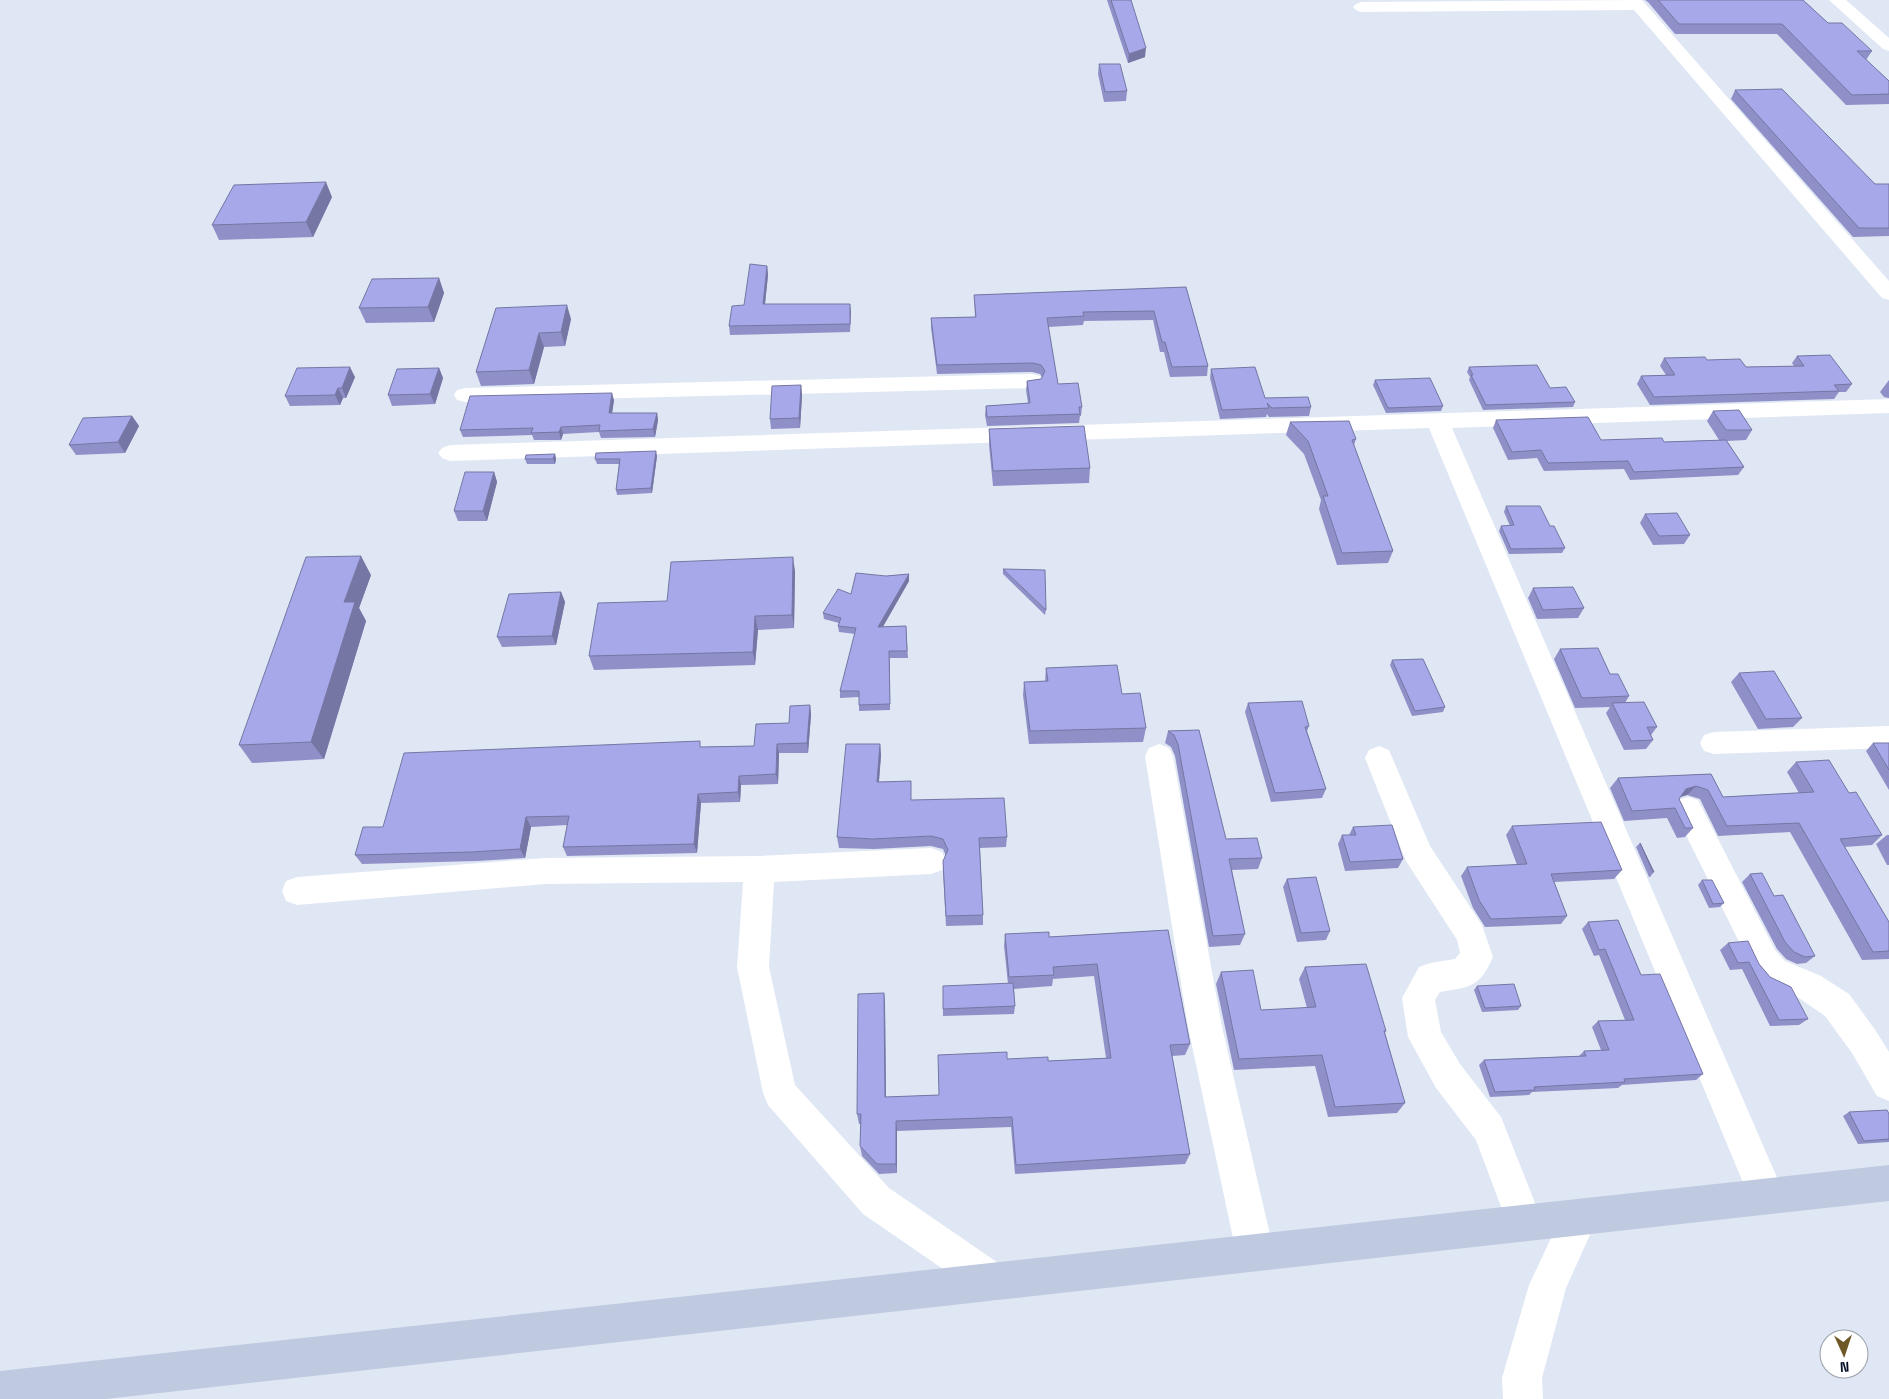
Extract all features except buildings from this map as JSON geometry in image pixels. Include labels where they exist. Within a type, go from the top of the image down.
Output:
[{"type":"main road","points":[[0,1391],[1889,1183]]},
{"type":"street","points":[[1838,0],[1889,46]]},
{"type":"street","points":[[1361,7],[1636,2],[1889,294]]},
{"type":"street","points":[[465,395],[1032,381]]},
{"type":"street","points":[[450,453],[1889,406]]},
{"type":"street","points":[[1437,420],[1767,1196]]},
{"type":"street","points":[[1714,743],[1889,737]]},
{"type":"street","points":[[1159,756],[1205,1027],[1255,1252]]},
{"type":"street","points":[[1379,758],[1417,852],[1430,876],[1471,935],[1477,957],[1464,973],[1430,978],[1418,998],[1425,1037],[1448,1076],[1489,1129],[1525,1223]]},
{"type":"street","points":[[1688,809],[1764,960],[1774,972],[1810,987],[1837,1005],[1864,1042],[1889,1084]]},
{"type":"street","points":[[297,890],[545,871],[759,869],[931,861]]},
{"type":"street","points":[[759,869],[753,967],[780,1093],[876,1201],[994,1282]]},
{"type":"street","points":[[1523,1399],[1522,1378],[1548,1285],[1580,1217]]}]
